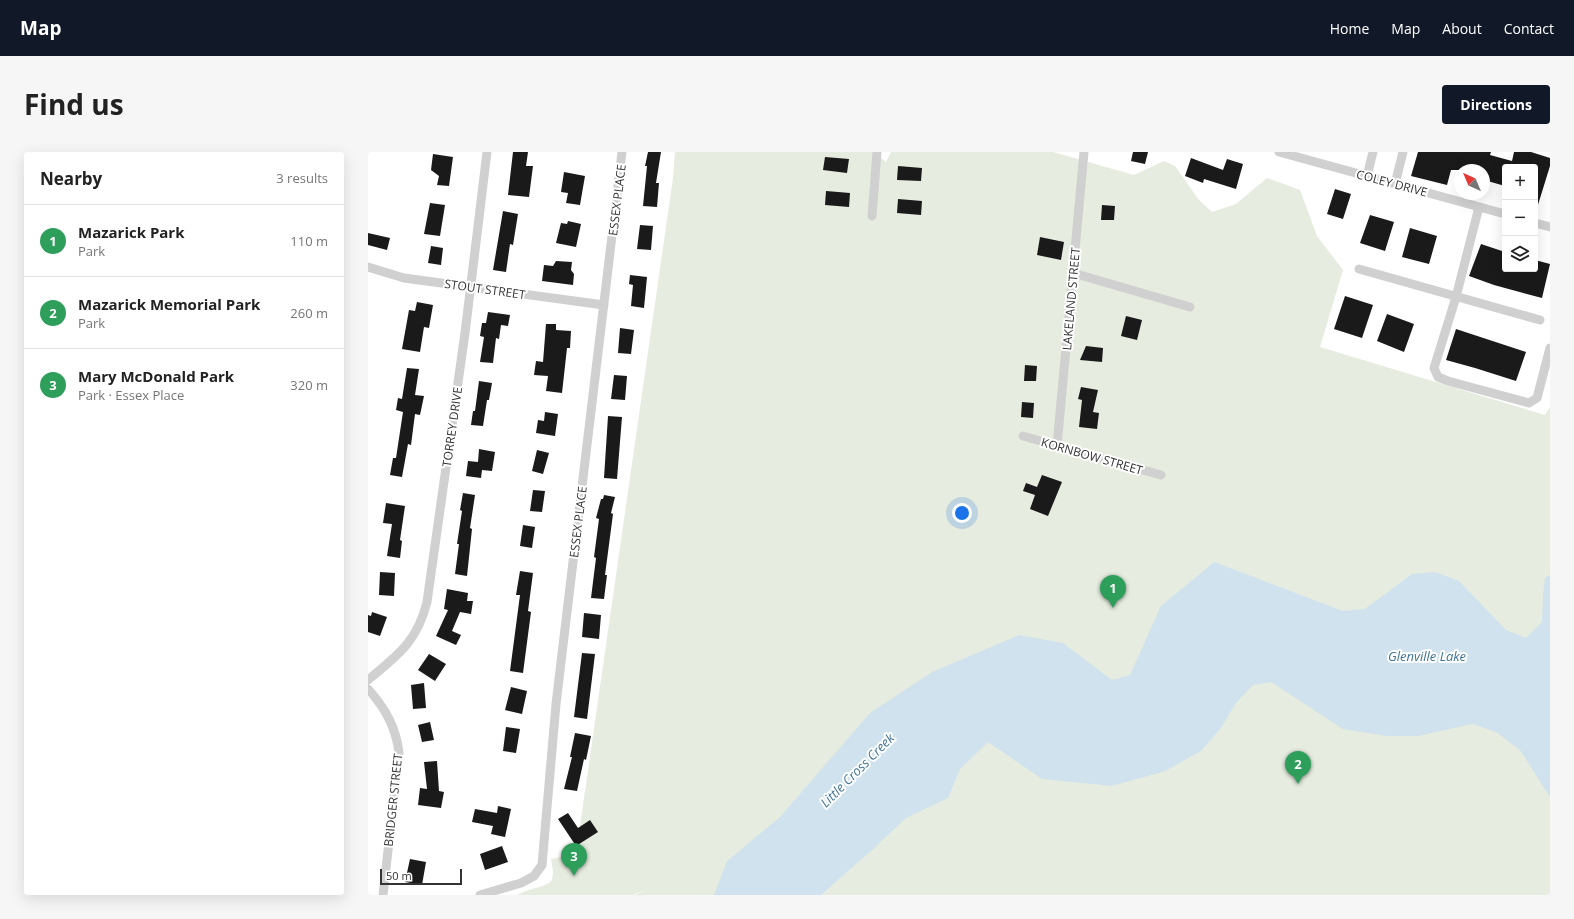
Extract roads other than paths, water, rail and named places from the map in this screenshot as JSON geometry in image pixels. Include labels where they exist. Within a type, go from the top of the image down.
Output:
[{"type":"street","name":"TORREY DRIVE","points":[[368,680],[397,656],[408,644],[417,631],[423,618],[427,602],[488,152]]},
{"type":"street","name":"ESSEX PLACE","points":[[480,895],[521,883],[534,876],[542,865],[556,704],[622,152]]},
{"type":"street","points":[[872,216],[877,152]]},
{"type":"street","name":"LAKELAND STREET","points":[[1057,446],[1084,152]]},
{"type":"street","name":"COLEY DRIVE","points":[[1279,152],[1502,213]]},
{"type":"street","points":[[1366,176],[1373,152]]},
{"type":"street","points":[[1394,184],[1403,152]]},
{"type":"street","points":[[1479,207],[1456,297],[1434,368],[1438,377],[1528,403],[1537,398],[1550,348]]},
{"type":"street","points":[[1538,223],[1550,227]]},
{"type":"street","name":"STOUT STREET","points":[[368,267],[404,278],[604,305]]},
{"type":"street","points":[[1359,269],[1540,320]]},
{"type":"street","points":[[1073,273],[1190,307]]},
{"type":"street","name":"KORNBOW STREET","points":[[1023,436],[1161,475]]},
{"type":"street","name":"BRIDGER STREET","points":[[368,689],[382,704],[390,717],[395,731],[399,753],[383,895]]},
{"type":"water","name":"Glenville Lake","points":[[1214,562],[1343,611],[1365,609],[1412,574],[1435,572],[1459,581],[1506,630],[1526,638],[1542,622],[1545,578],[1550,575],[1550,797],[1520,750],[1496,732],[1472,724],[1418,736],[1387,736],[1343,729],[1271,682],[1253,685],[1236,703],[1221,728],[1201,751],[1165,771],[1112,786],[1042,779],[988,742],[960,769],[948,798],[906,818],[821,895],[714,895],[727,861],[780,817],[870,713],[932,672],[1019,635],[1063,643],[1112,680],[1130,675],[1161,606]]},
{"type":"place","name":"Mazarick Park","points":[[1113,608]]},
{"type":"place","name":"Mazarick Memorial Park","points":[[1298,784]]},
{"type":"place","name":"Mary McDonald Park","points":[[574,876]]},
{"type":"water label","name":"Little Cross Creek","points":[[857,770]]}]
